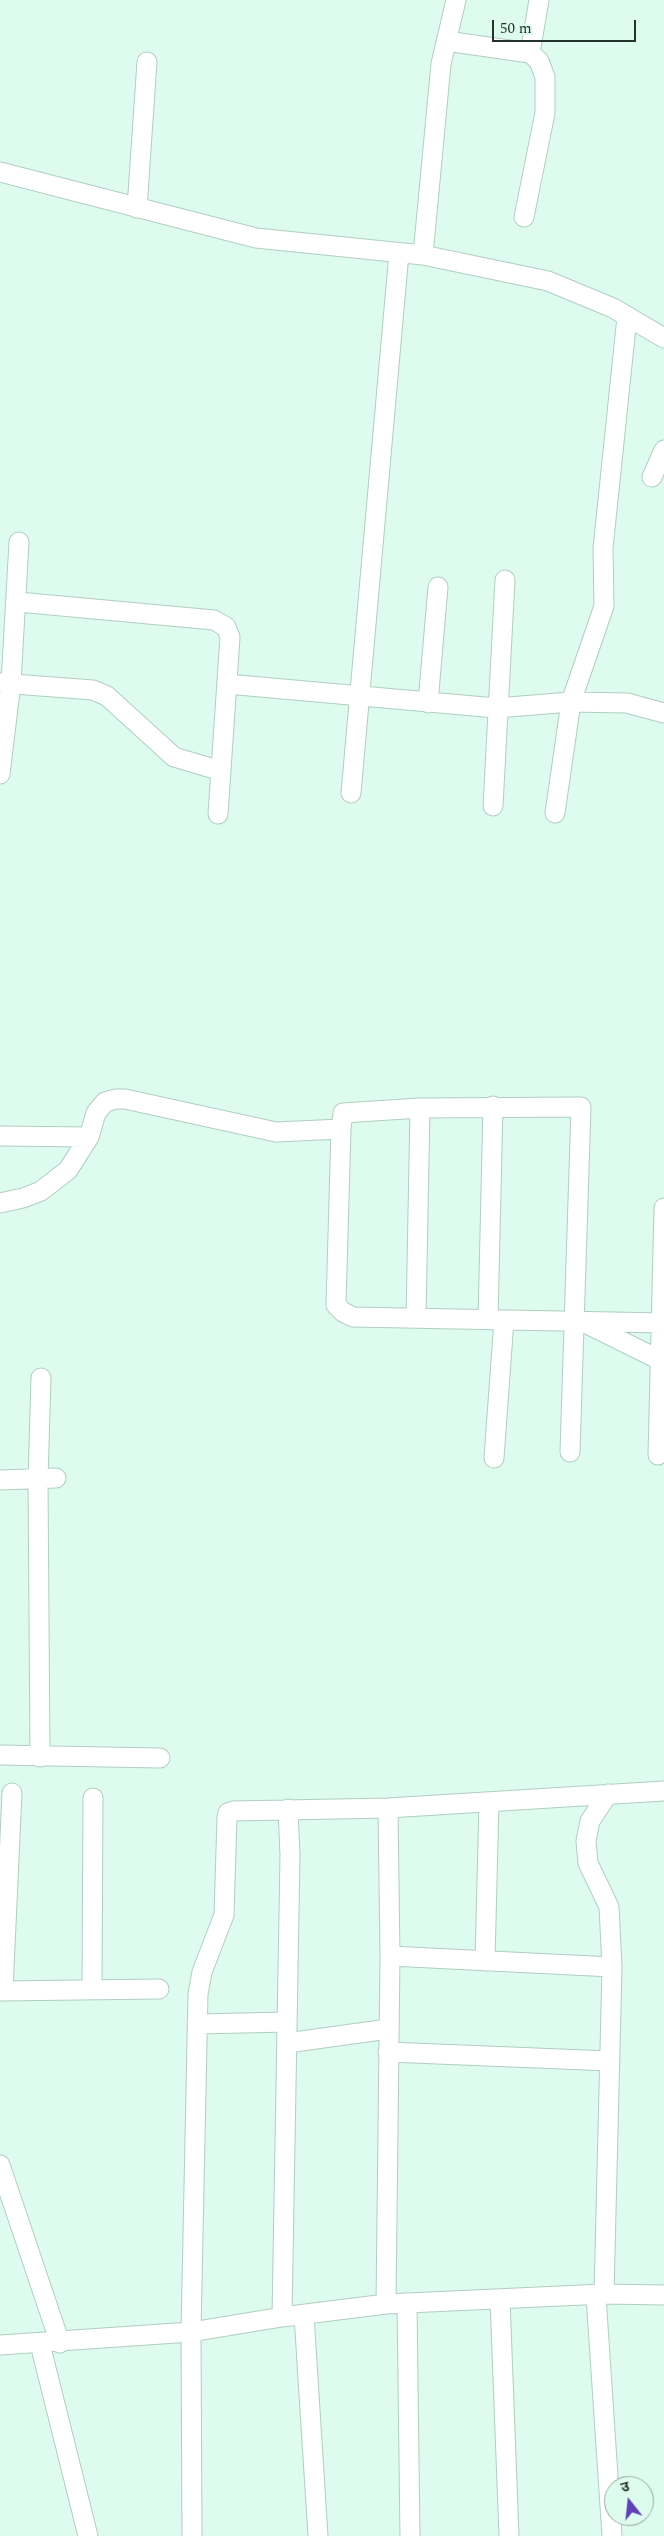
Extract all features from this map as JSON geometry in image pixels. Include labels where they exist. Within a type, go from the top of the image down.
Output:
[{"type":"street","points":[[423,255],[441,64],[456,0]]},
{"type":"street","points":[[530,53],[539,0]]},
{"type":"street","points":[[446,41],[530,53],[539,61],[545,77],[545,113],[524,218]]},
{"type":"street","points":[[137,208],[147,62]]},
{"type":"street","points":[[0,172],[256,238],[423,255],[548,281],[613,308],[664,338]]},
{"type":"street","points":[[351,792],[399,253]]},
{"type":"street","points":[[554,813],[571,702],[604,606],[603,548],[627,317]]},
{"type":"street","points":[[652,478],[664,450]]},
{"type":"street","points":[[0,774],[6,683],[18,602],[19,542]]},
{"type":"street","points":[[493,806],[496,708],[505,580]]},
{"type":"street","points":[[428,702],[438,587]]},
{"type":"street","points":[[18,602],[214,620],[226,627],[230,637],[218,814]]},
{"type":"street","points":[[6,683],[93,690],[107,696],[174,757],[221,771]]},
{"type":"street","points":[[227,684],[496,708],[571,702],[627,703],[664,713]]},
{"type":"street","points":[[0,1203],[23,1198],[40,1191],[68,1170],[88,1137],[96,1113],[105,1102],[116,1099],[125,1099],[276,1132],[341,1129]]},
{"type":"street","points":[[493,1106],[496,1320],[494,1458]]},
{"type":"street","points":[[570,1452],[577,1321],[581,1107],[493,1106],[343,1113],[336,1305],[343,1312],[353,1317],[577,1321],[663,1323]]},
{"type":"street","points":[[416,1318],[420,1108]]},
{"type":"street","points":[[0,1136],[88,1137]]},
{"type":"street","points":[[658,1455],[663,1323],[664,1208]]},
{"type":"street","points":[[577,1321],[662,1362]]},
{"type":"street","points":[[40,1756],[47,1478],[41,1378]]},
{"type":"street","points":[[0,1480],[47,1478]]},
{"type":"street","points":[[0,1755],[160,1758]]},
{"type":"street","points":[[192,2536],[191,2332],[198,1994],[202,1972],[224,1915],[228,1813],[233,1811],[288,1809],[388,1808],[664,1791]]},
{"type":"street","points":[[12,1793],[1,1991],[159,1989]]},
{"type":"street","points":[[608,1794],[590,1820],[586,1841],[588,1864],[609,1907],[612,1967],[600,2295],[612,2536]]},
{"type":"street","points":[[92,1990],[93,1798]]},
{"type":"street","points":[[485,1961],[489,1802]]},
{"type":"street","points":[[386,2304],[390,1956],[388,1808]]},
{"type":"street","points":[[282,2317],[290,1855],[288,1809]]},
{"type":"street","points":[[390,1956],[612,1967]]},
{"type":"street","points":[[197,2024],[287,2022]]},
{"type":"street","points":[[287,2043],[388,2029]]},
{"type":"street","points":[[388,2052],[610,2061]]},
{"type":"street","points":[[0,2165],[60,2343]]},
{"type":"street","points":[[0,2345],[60,2343],[191,2332],[282,2317],[386,2304],[600,2295],[664,2295]]},
{"type":"street","points":[[500,2299],[510,2536]]},
{"type":"street","points":[[407,2303],[410,2536]]},
{"type":"street","points":[[304,2315],[318,2536]]},
{"type":"street","points":[[40,2344],[88,2536]]}]
